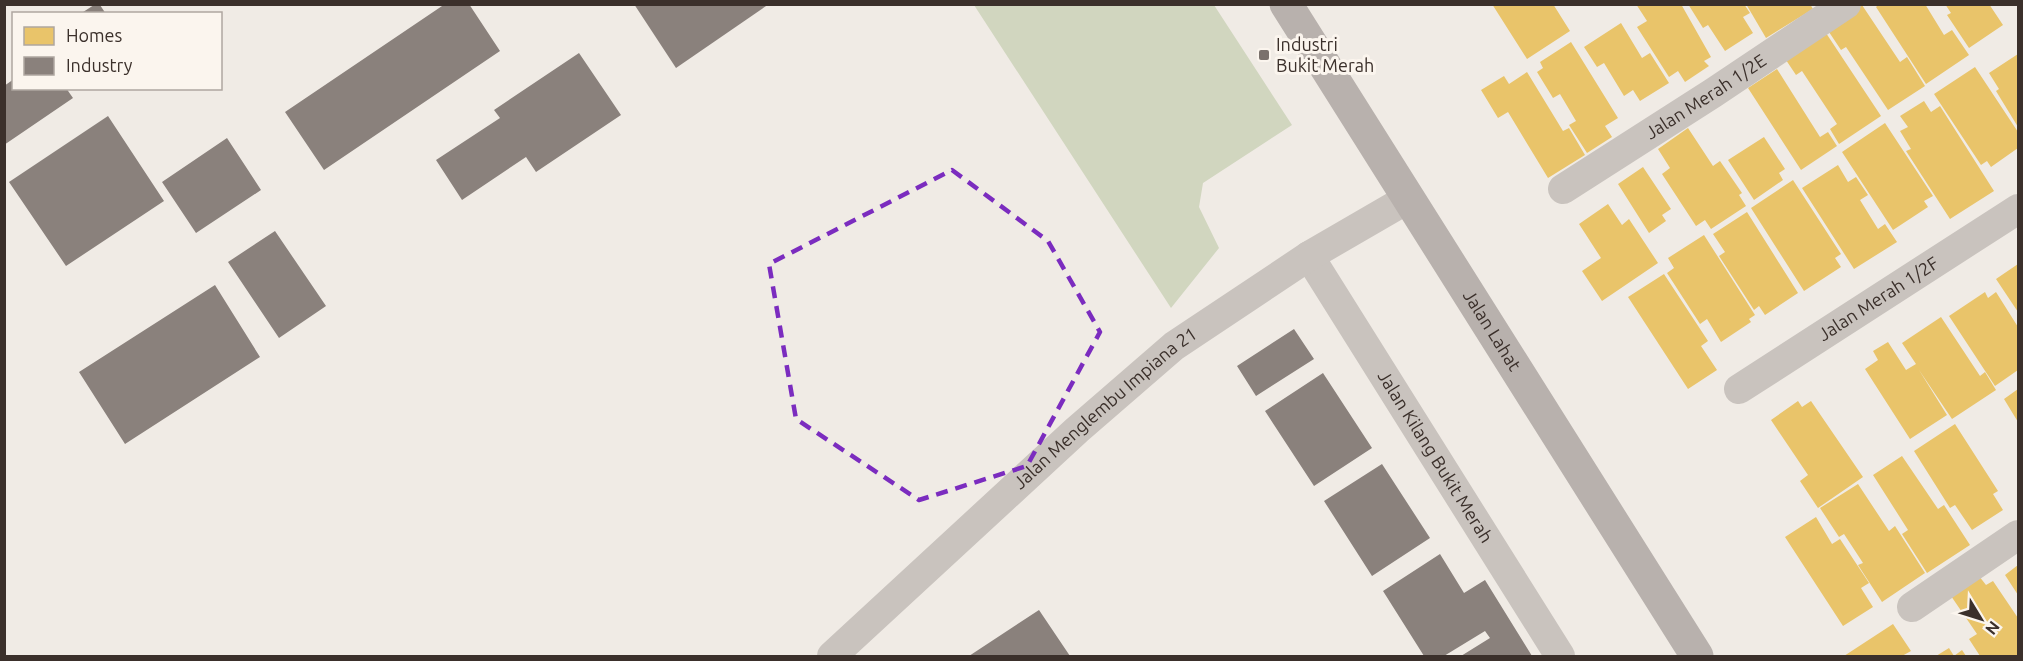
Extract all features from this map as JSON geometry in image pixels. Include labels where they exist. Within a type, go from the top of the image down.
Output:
[{"type":"main road","name":"Jalan Lahat","points":[[1286,4],[1698,657]]},
{"type":"street","name":"Jalan Merah 1/2E","points":[[1563,189],[1703,100],[1846,4]]},
{"type":"street","name":"Jalan Menglembu Impiana 21","points":[[832,657],[1077,430],[1174,346],[1309,256],[1409,198]]},
{"type":"street","name":"Jalan Merah 1/2F","points":[[1738,389],[2019,209]]},
{"type":"street","name":"Jalan Kilang Bukit Merah","points":[[1309,256],[1560,657]]},
{"type":"street","points":[[1912,607],[2019,535]]},
{"type":"highlighted area","points":[[952,170],[1048,241],[1100,332],[1027,466],[919,500],[796,419],[769,264]]},
{"type":"green space","points":[[974,5],[1214,5],[1292,125],[1203,183],[1199,207],[1219,248],[1171,308]]},
{"type":"building: Homes","points":[[1492,4],[1553,4],[1570,31],[1527,59]]},
{"type":"building: Homes","points":[[1636,4],[1681,4],[1711,57],[1704,61],[1709,66],[1685,82],[1678,71],[1669,77],[1637,27],[1647,21]]},
{"type":"building: Homes","points":[[1688,4],[1744,4],[1750,13],[1743,17],[1753,33],[1725,51],[1708,25],[1703,28]]},
{"type":"building: Homes","points":[[1746,4],[1810,4],[1813,9],[1766,38]]},
{"type":"building: Homes","points":[[1879,4],[1925,4],[1944,35],[1952,30],[1969,55],[1926,84],[1876,7]]},
{"type":"building: Homes","points":[[1945,4],[1989,4],[2003,25],[1969,48],[1947,15],[1951,13]]},
{"type":"building: Homes","points":[[1862,5],[1900,62],[1907,57],[1925,86],[1888,110],[1846,47],[1841,50],[1827,29]]},
{"type":"building: Homes","points":[[1621,23],[1642,58],[1650,53],[1669,83],[1640,101],[1633,90],[1624,96],[1604,63],[1597,67],[1584,47]]},
{"type":"building: Homes","points":[[1824,30],[1881,116],[1839,144],[1830,129],[1837,124],[1802,71],[1796,75],[1784,57]]},
{"type":"building: Homes","points":[[1571,42],[1618,118],[1605,126],[1612,137],[1587,153],[1569,125],[1576,121],[1560,94],[1553,98],[1537,72],[1543,68],[1540,62]]},
{"type":"building: Homes","points":[[2018,54],[2018,127],[1996,91],[1999,89],[1989,73]]},
{"type":"building: Homes","points":[[1975,67],[2018,132],[2018,148],[1991,167],[1987,161],[1981,165],[1934,94]]},
{"type":"building: Homes","points":[[1777,69],[1820,137],[1828,132],[1837,146],[1801,170],[1748,88]]},
{"type":"building: Homes","points":[[1527,72],[1563,131],[1569,128],[1585,155],[1548,178],[1508,112],[1498,118],[1481,90],[1504,76],[1509,84]]},
{"type":"building: Homes","points":[[1924,101],[1931,112],[1940,106],[1994,191],[1950,219],[1906,151],[1911,149],[1900,131],[1908,127],[1900,116]]},
{"type":"building: Homes","points":[[1885,123],[1933,196],[1924,201],[1928,207],[1893,230],[1842,152]]},
{"type":"building: Homes","points":[[1688,128],[1713,166],[1720,161],[1742,193],[1739,195],[1746,206],[1711,229],[1705,220],[1696,226],[1662,174],[1670,168],[1658,149]]},
{"type":"building: Homes","points":[[1764,137],[1785,169],[1779,173],[1783,180],[1754,200],[1728,160]]},
{"type":"building: Homes","points":[[1838,165],[1848,182],[1856,177],[1868,195],[1860,200],[1878,229],[1885,224],[1897,242],[1854,269],[1802,188]]},
{"type":"building: Homes","points":[[1643,167],[1671,209],[1662,215],[1666,221],[1649,233],[1618,184]]},
{"type":"building: Homes","points":[[1793,180],[1841,254],[1835,258],[1841,267],[1804,291],[1751,208]]},
{"type":"building: Homes","points":[[1608,204],[1622,225],[1629,219],[1658,263],[1602,301],[1582,271],[1601,258],[1579,224]]},
{"type":"building: Homes","points":[[1747,212],[1798,293],[1765,315],[1759,306],[1754,310],[1719,256],[1725,252],[1713,234]]},
{"type":"building: Homes","points":[[1704,235],[1755,315],[1749,319],[1751,322],[1721,342],[1707,319],[1700,324],[1667,273],[1674,268],[1668,258]]},
{"type":"building: Homes","points":[[2018,264],[2018,312],[1996,279]]},
{"type":"building: Homes","points":[[1664,274],[1708,341],[1701,346],[1717,370],[1688,389],[1628,297]]},
{"type":"building: Homes","points":[[1985,292],[1988,298],[1996,292],[2018,327],[2018,370],[1995,386],[1949,316]]},
{"type":"building: Homes","points":[[1941,317],[1980,376],[1985,372],[1996,390],[1952,419],[1919,370],[1947,415],[1910,439],[1865,369],[1878,360],[1873,351],[1888,342],[1906,370],[1916,364],[1902,343]]},
{"type":"building: Homes","points":[[2018,389],[2018,422],[2004,399]]},
{"type":"building: Homes","points":[[1798,401],[1802,407],[1811,401],[1863,477],[1818,508],[1800,481],[1808,475],[1771,420]]},
{"type":"building: Homes","points":[[1955,424],[1998,491],[1993,494],[2003,510],[1972,530],[1955,505],[1950,508],[1914,451]]},
{"type":"building: Homes","points":[[1902,456],[1938,509],[1944,505],[1970,545],[1927,573],[1902,534],[1908,530],[1873,475]]},
{"type":"building: Homes","points":[[1858,484],[1889,531],[1895,526],[1925,573],[1882,602],[1858,565],[1863,563],[1844,534],[1839,537],[1820,508]]},
{"type":"building: Homes","points":[[1816,517],[1832,544],[1840,539],[1869,583],[1861,588],[1873,607],[1843,626],[1785,537]]},
{"type":"building: Homes","points":[[2018,565],[2018,595],[2005,575]]},
{"type":"building: Homes","points":[[1979,576],[1986,585],[1993,581],[2018,618],[2018,656],[1980,656],[1969,639],[1977,634],[1951,596]]},
{"type":"building: Homes","points":[[1893,624],[1911,651],[1902,656],[1844,656]]},
{"type":"building: Homes","points":[[1949,648],[1954,656],[1936,656]]},
{"type":"building: Homes","points":[[1962,650],[1966,656],[1954,656]]},
{"type":"building: Industry","points":[[445,4],[469,4],[500,51],[324,170],[285,112]]},
{"type":"building: Industry","points":[[634,4],[769,4],[676,68]]},
{"type":"building: Industry","points":[[94,5],[100,5],[105,12],[83,12]]},
{"type":"building: Industry","points":[[579,53],[621,115],[536,172],[526,157],[462,200],[436,160],[500,118],[494,110]]},
{"type":"building: Industry","points":[[12,80],[12,90],[67,90],[73,98],[4,145],[4,86]]},
{"type":"building: Industry","points":[[108,116],[164,201],[66,266],[9,182]]},
{"type":"building: Industry","points":[[227,138],[261,190],[196,233],[162,182]]},
{"type":"building: Industry","points":[[275,231],[326,306],[279,338],[228,262]]},
{"type":"building: Industry","points":[[215,285],[260,357],[125,444],[79,372]]},
{"type":"building: Industry","points":[[1294,329],[1314,359],[1256,396],[1237,366]]},
{"type":"building: Industry","points":[[1323,373],[1372,448],[1314,486],[1265,411]]},
{"type":"building: Industry","points":[[1382,464],[1430,538],[1372,576],[1324,501]]},
{"type":"building: Industry","points":[[1440,554],[1464,593],[1485,580],[1532,656],[1461,656],[1490,638],[1485,631],[1444,656],[1424,656],[1383,591]]},
{"type":"building: Industry","points":[[1039,610],[1070,656],[969,656]]},
{"type":"place","name":"Industri Bukit Merah","points":[[1264,55]]}]
